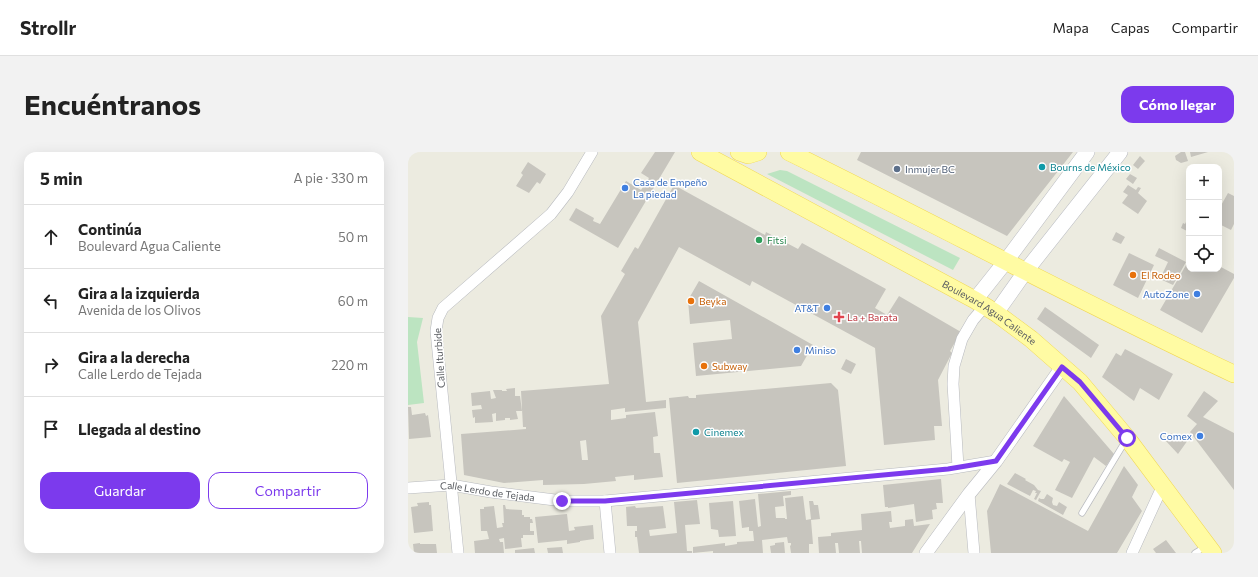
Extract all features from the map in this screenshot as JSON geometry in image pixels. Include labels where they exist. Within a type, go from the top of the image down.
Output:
[{"type":"main road","name":"Boulevard Agua Caliente","points":[[700,152],[986,306],[1031,339],[1080,382],[1127,438],[1163,485],[1205,550]]},
{"type":"main road","points":[[739,152],[748,155],[758,152]]},
{"type":"main road","points":[[789,152],[865,189],[1128,324],[1234,374]]},
{"type":"main road","points":[[986,306],[1006,261],[1087,152]]},
{"type":"main road","points":[[986,306],[1025,272],[1120,152]]},
{"type":"street","name":"Calle Iturbide","points":[[458,553],[436,331],[438,318],[443,308],[551,214],[568,192],[592,152]]},
{"type":"street","points":[[958,467],[953,384],[954,366],[962,339],[973,320],[986,306]]},
{"type":"street","points":[[926,553],[969,494],[996,461],[1062,367]]},
{"type":"street","name":"Calle Lerdo de Tejada","points":[[408,488],[451,485],[491,492],[562,501],[605,501],[948,469],[996,461]]},
{"type":"street","points":[[1132,553],[1163,485]]},
{"type":"street","points":[[969,494],[974,553]]},
{"type":"street","points":[[605,501],[610,553]]},
{"type":"lane","points":[[1082,513],[1127,438]]},
{"type":"green space","points":[[780,170],[787,171],[960,258],[953,270],[767,174]]},
{"type":"green space","points":[[408,317],[423,318],[417,342],[424,403],[408,405]]},
{"type":"building","points":[[655,152],[675,152],[618,248],[569,220],[576,208],[594,218],[593,221],[600,224],[626,181],[641,190],[649,178],[641,173]]},
{"type":"building","points":[[861,152],[1073,152],[1007,236],[857,160]]},
{"type":"building","points":[[1181,152],[1185,152],[1188,161],[1181,163],[1176,160],[1175,156]]},
{"type":"building","points":[[1190,152],[1208,152],[1191,157]]},
{"type":"building","points":[[1140,156],[1145,161],[1138,169],[1133,165]]},
{"type":"building","points":[[528,162],[546,174],[540,184],[537,182],[529,193],[516,186],[523,175],[521,173]]},
{"type":"building","points":[[1130,174],[1137,178],[1133,184],[1126,179]]},
{"type":"building","points":[[674,185],[765,235],[766,232],[798,249],[802,243],[886,289],[875,308],[887,315],[899,296],[961,332],[950,351],[952,353],[938,380],[942,426],[934,426],[935,440],[884,445],[875,348],[752,281],[750,286],[679,247],[638,322],[646,402],[666,400],[666,408],[625,412],[625,408],[611,410],[611,420],[626,418],[626,415],[655,412],[658,436],[653,437],[654,453],[660,453],[663,477],[634,480],[634,475],[615,477],[616,481],[584,484],[543,485],[543,480],[504,483],[464,475],[461,434],[526,429],[526,427],[523,427],[521,391],[609,384],[601,316],[625,274],[621,271],[635,247],[638,249]],"holes":[[[586,440],[588,460],[582,460],[580,441]]]},
{"type":"building","points":[[1128,185],[1136,190],[1138,187],[1141,188],[1138,193],[1147,201],[1138,214],[1122,203],[1128,195],[1123,192]]},
{"type":"building","points":[[1228,193],[1234,196],[1234,224],[1231,230],[1222,226],[1222,204]]},
{"type":"building","points":[[1186,222],[1186,230],[1181,228],[1183,223],[1185,224]]},
{"type":"building","points":[[1116,232],[1125,237],[1121,244],[1112,240]]},
{"type":"building","points":[[1159,248],[1186,262],[1173,285],[1160,279],[1168,262],[1155,256]]},
{"type":"building","name":"El Rodeo","points":[[1129,253],[1154,265],[1138,298],[1113,285]]},
{"type":"building","name":"AutoZone","points":[[1186,265],[1186,272],[1222,272],[1222,268],[1234,274],[1234,278],[1202,333],[1160,310]]},
{"type":"building","points":[[699,281],[813,345],[801,366],[696,376],[693,343],[732,339],[730,320],[690,324],[688,300]]},
{"type":"building","points":[[1045,307],[1099,345],[1091,358],[1037,319]]},
{"type":"building","points":[[1125,349],[1173,374],[1159,400],[1140,388],[1134,401],[1102,377],[1116,353],[1121,356]]},
{"type":"building","points":[[846,359],[856,364],[851,374],[841,369]]},
{"type":"building","points":[[831,383],[838,390],[846,466],[677,483],[669,398],[688,396],[689,398],[696,398],[696,395]]},
{"type":"building","points":[[515,388],[515,396],[520,396],[522,411],[516,411],[518,419],[510,420],[510,418],[505,418],[505,420],[496,421],[496,413],[492,414],[493,422],[475,423],[475,417],[473,418],[472,410],[482,409],[481,405],[472,406],[471,393],[490,391],[491,399],[496,398],[493,390],[507,391],[506,389]]},
{"type":"building","points":[[1204,391],[1218,401],[1203,417],[1234,433],[1234,490],[1190,432],[1197,424],[1187,416]]},
{"type":"building","points":[[1064,396],[1114,454],[1106,466],[1094,457],[1072,498],[1055,490],[1070,462],[1064,459],[1062,462],[1033,446]]},
{"type":"building","points":[[408,407],[411,407],[412,415],[425,413],[426,416],[428,415],[431,437],[409,439]]},
{"type":"building","points":[[1171,433],[1177,440],[1181,434],[1188,440],[1178,454],[1165,440]]},
{"type":"building","points":[[1124,466],[1138,485],[1132,497],[1142,511],[1117,553],[991,553],[987,511],[1000,484],[1088,531]]},
{"type":"building","points":[[1015,473],[1026,479],[1025,480],[1041,491],[1036,500],[1034,499],[1037,493],[1035,493],[1036,491],[1033,490],[1030,496],[1007,484]]},
{"type":"building","points":[[941,479],[943,503],[936,503],[937,509],[932,510],[933,519],[916,522],[914,504],[888,508],[885,507],[883,485]]},
{"type":"building","points":[[791,491],[791,495],[783,496],[784,506],[775,507],[776,518],[787,519],[785,498],[803,496],[806,520],[811,519],[809,501],[813,501],[814,505],[818,505],[820,519],[811,520],[813,544],[809,544],[809,553],[791,553],[791,543],[788,543],[787,537],[762,540],[763,553],[713,553],[713,551],[693,553],[693,547],[725,543],[725,546],[737,544],[737,542],[754,541],[753,531],[749,531],[749,527],[742,528],[739,501],[755,499],[758,527],[761,526],[758,494]]},
{"type":"building","points":[[1047,494],[1053,498],[1053,505],[1057,506],[1059,502],[1067,507],[1063,515],[1038,501],[1039,498],[1044,499]]},
{"type":"building","points":[[697,500],[700,524],[685,525],[687,551],[692,551],[692,553],[639,553],[637,537],[635,537],[637,526],[627,526],[626,507],[635,506],[636,508],[663,506],[666,528],[649,530],[650,536],[677,533],[674,502]]},
{"type":"building","points":[[733,501],[736,536],[719,537],[718,530],[711,529],[709,503]]},
{"type":"building","points":[[429,502],[429,505],[431,505],[433,531],[414,533],[411,507],[418,506],[417,503]]},
{"type":"building","points":[[503,505],[505,505],[506,509],[522,510],[522,515],[524,515],[524,517],[530,517],[533,523],[530,523],[530,531],[534,531],[534,535],[523,535],[523,538],[521,538],[522,547],[505,549],[504,538],[499,539],[500,542],[503,542],[504,553],[475,553],[474,541],[489,539],[487,531],[481,531],[480,509],[494,506],[497,528],[503,527]]},
{"type":"building","points":[[891,511],[892,522],[889,522],[890,528],[905,526],[905,520],[913,519],[914,526],[930,524],[912,553],[862,553],[861,541],[859,541],[860,553],[839,553],[838,543],[835,543],[836,553],[819,553],[818,537],[831,536],[831,533],[862,530],[861,514]]},
{"type":"building","points":[[567,514],[569,531],[575,530],[574,527],[593,525],[594,539],[567,544],[567,540],[538,543],[535,517]]},
{"type":"building","points":[[1166,540],[1176,553],[1156,553],[1153,549]]},
{"type":"building","points":[[784,542],[785,553],[771,553],[770,546],[775,545],[775,543]]},
{"type":"building","points":[[413,544],[436,544],[437,553],[414,553]]},
{"type":"building","points":[[562,547],[563,553],[548,553],[547,548]]},
{"type":"building","points":[[534,548],[535,553],[515,553],[515,550]]},
{"type":"place","name":"Bourns de México","points":[[1042,167]]},
{"type":"place","name":"Inmujer BC","points":[[897,169]]},
{"type":"place","name":"Casa de Empeño La piedad","points":[[625,188]]},
{"type":"place","name":"Fitsi","points":[[759,240]]},
{"type":"place","name":"El Rodeo","points":[[1133,275]]},
{"type":"place","name":"AutoZone","points":[[1197,294]]},
{"type":"place","name":"Beyka","points":[[691,301]]},
{"type":"place","name":"AT&T","points":[[827,308]]},
{"type":"place","name":"La + Barata","points":[[839,317]]},
{"type":"place","name":"Miniso","points":[[797,350]]},
{"type":"place","name":"Subway","points":[[704,366]]},
{"type":"place","name":"Cinemex","points":[[696,432]]},
{"type":"place","name":"Comex","points":[[1200,436]]},
{"type":"route","points":[[562,501],[605,501],[948,469],[996,461],[1062,367],[1080,382],[1127,438]]}]
